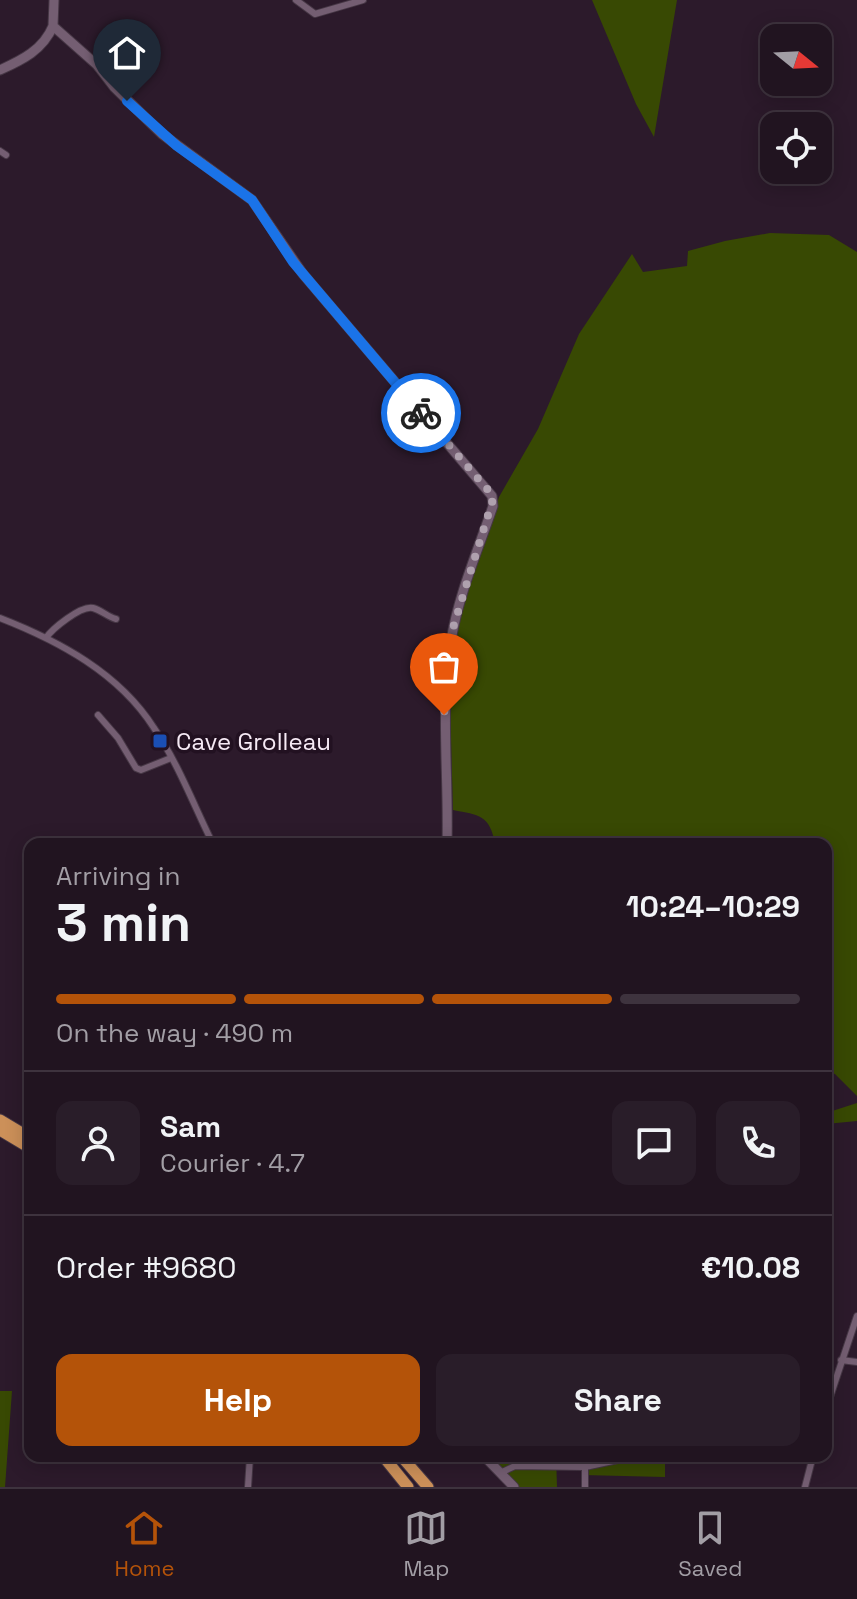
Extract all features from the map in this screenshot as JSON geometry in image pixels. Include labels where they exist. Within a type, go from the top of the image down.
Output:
[{"type":"highway","points":[[0,1120],[24,1134]]},
{"type":"highway","points":[[0,1130],[24,1144]]},
{"type":"highway","points":[[381,1462],[398,1487]]},
{"type":"highway","points":[[388,1462],[408,1487]]},
{"type":"highway","points":[[400,1462],[419,1487]]},
{"type":"highway","points":[[406,1462],[428,1487]]},
{"type":"street","points":[[0,70],[33,53],[49,36],[53,26],[54,0]]},
{"type":"street","points":[[296,0],[315,14],[363,0]]},
{"type":"street","points":[[53,26],[97,65],[127,101],[177,146],[252,200],[303,274],[492,496],[493,506],[456,618],[449,650],[444,715],[447,838]]},
{"type":"street","points":[[46,638],[52,630],[85,608],[95,608],[116,619]]},
{"type":"street","points":[[0,618],[46,638],[99,669],[127,694],[156,730],[210,838]]},
{"type":"street","points":[[98,715],[118,738],[136,768],[141,770],[171,758]]},
{"type":"street","points":[[832,1382],[857,1316]]},
{"type":"street","points":[[841,1360],[857,1362]]},
{"type":"street","points":[[248,1487],[250,1462]]},
{"type":"street","points":[[490,1462],[514,1487]]},
{"type":"street","points":[[585,1462],[585,1487]]},
{"type":"street","points":[[500,1473],[515,1466],[585,1467],[608,1462]]},
{"type":"street","points":[[805,1487],[811,1462]]},
{"type":"green space","points":[[592,0],[677,0],[654,137],[636,104]]},
{"type":"green space","points":[[770,233],[829,235],[857,252],[857,1096],[832,1073],[832,838],[494,838],[482,818],[453,810],[450,706],[453,650],[462,609],[499,497],[538,429],[579,334],[632,254],[643,272],[687,266],[688,251]]},
{"type":"green space","points":[[857,1103],[857,1121],[832,1123],[832,1111]]},
{"type":"green space","points":[[0,1391],[12,1391],[5,1487],[0,1487]]},
{"type":"green space","points":[[495,1462],[556,1462],[557,1487],[518,1487]]},
{"type":"green space","points":[[582,1462],[665,1462],[665,1477],[582,1475]]},
{"type":"way so far","points":[[421,413],[493,499],[453,628],[444,715]]},
{"type":"place","name":"Cave Grolleau","points":[[160,741]]},
{"type":"route","points":[[127,101],[177,146],[252,200],[293,262],[421,413]]}]
